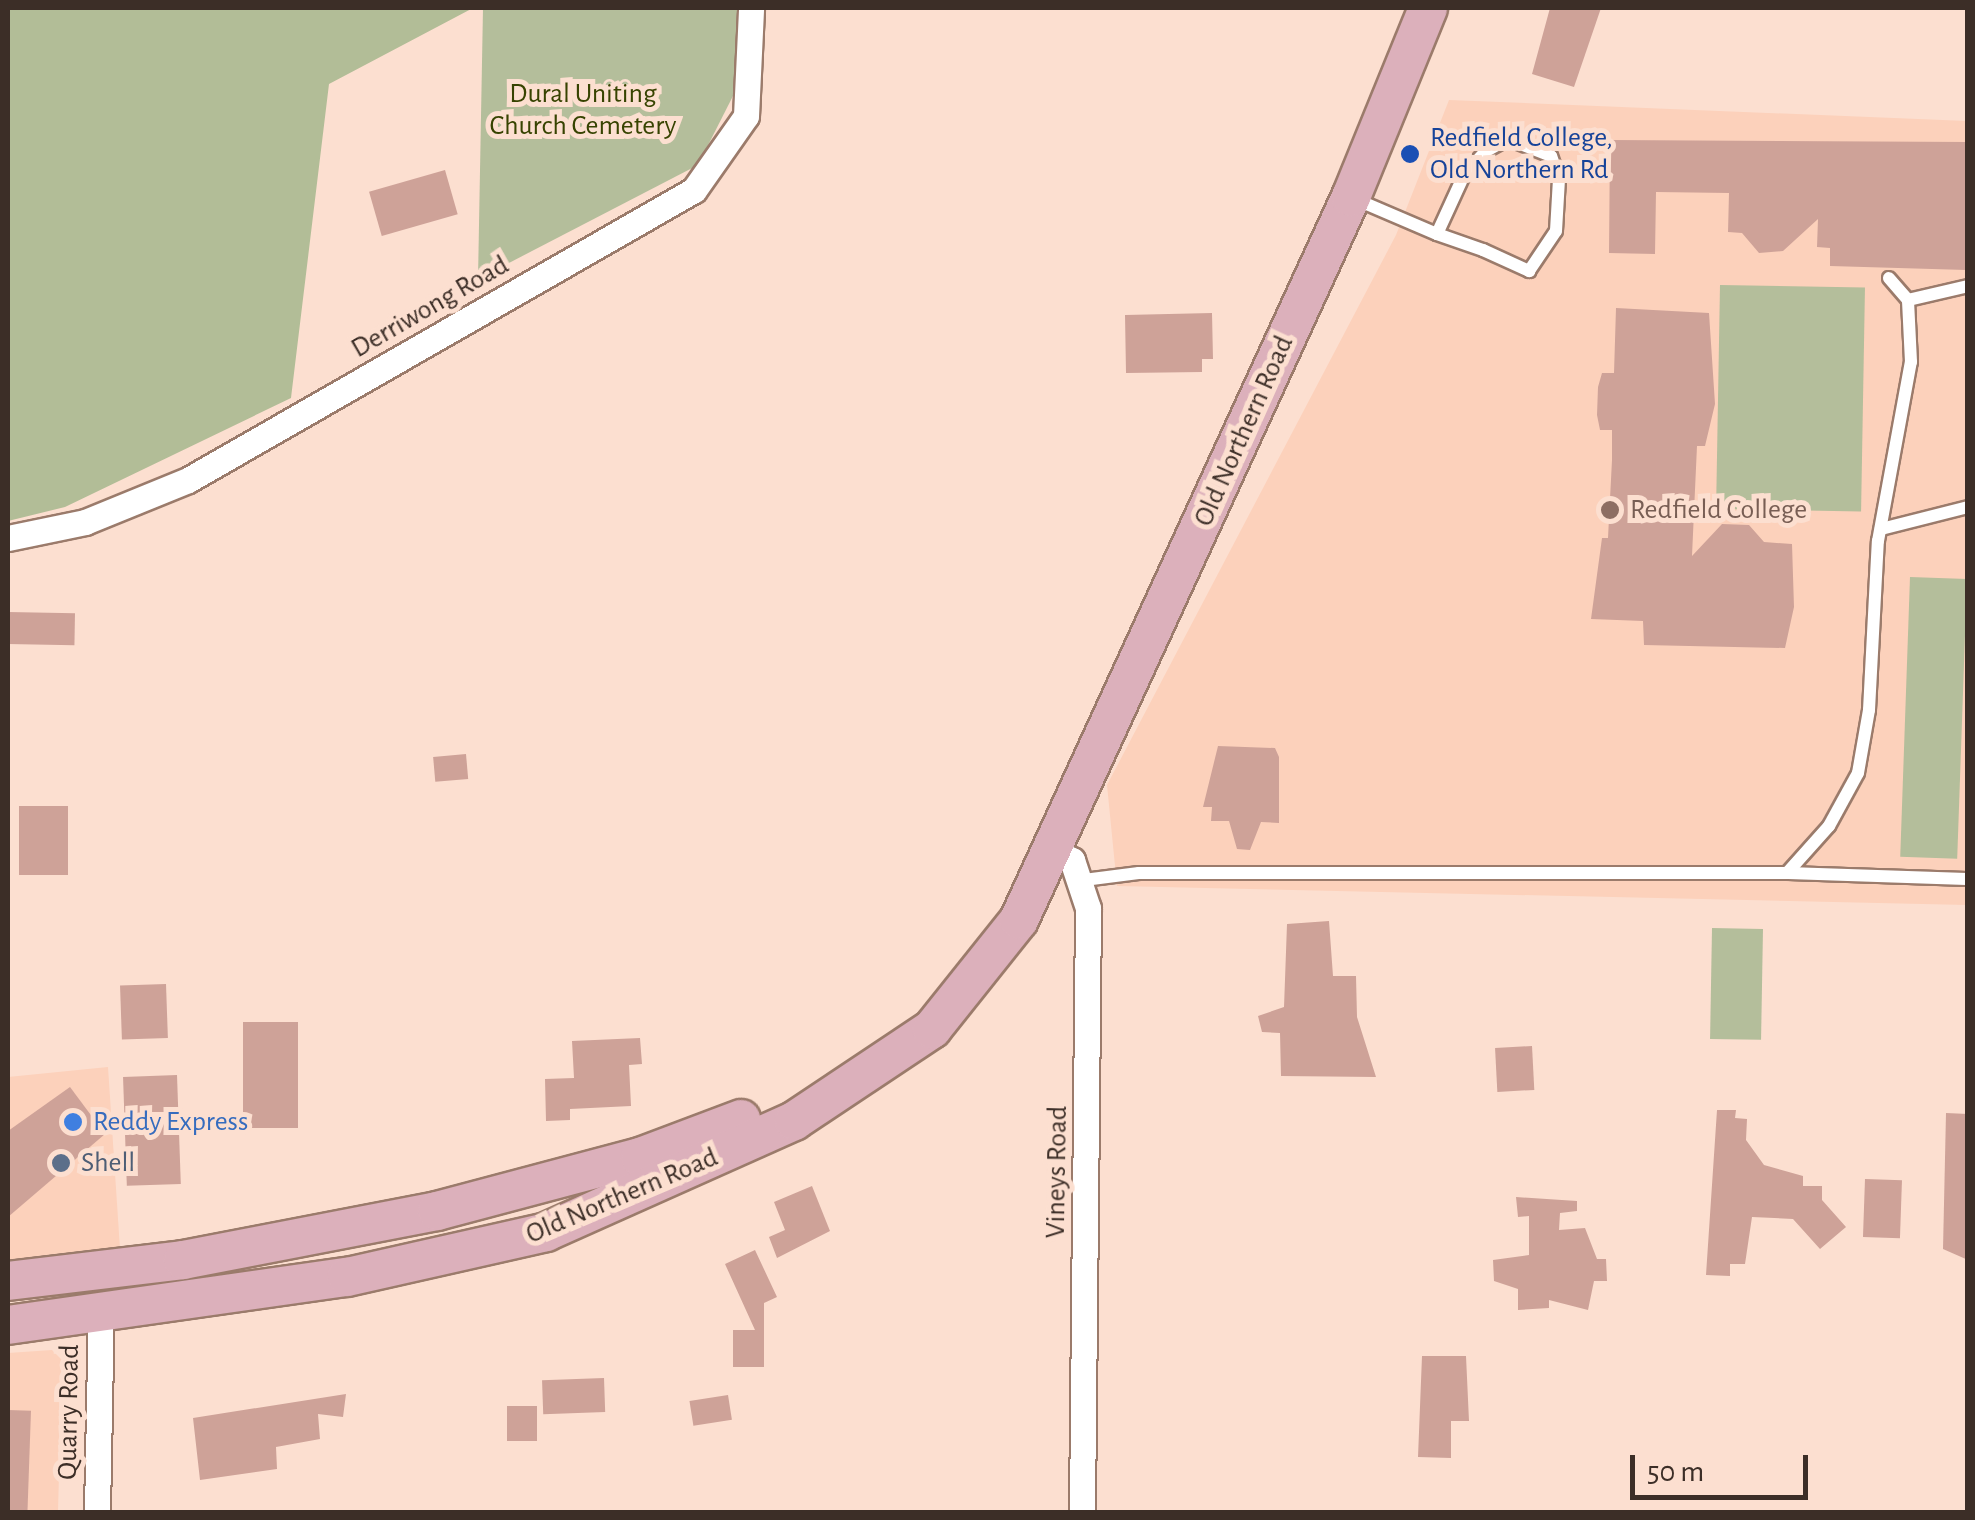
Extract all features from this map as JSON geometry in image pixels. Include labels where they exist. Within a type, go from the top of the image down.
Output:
[{"type":"main road","name":"Old Northern Road","points":[[8,1325],[348,1277],[511,1242],[794,1121],[904,1053],[971,989],[1018,920],[1350,197],[1428,8]]},
{"type":"main road","name":"Old Northern Road","points":[[8,1282],[184,1260],[538,1186],[674,1146],[776,1104],[909,1022],[1050,849]]},
{"type":"main road","points":[[8,1294],[74,1292],[101,1312],[138,1281],[184,1260]]},
{"type":"street","name":"Derriwong Road","points":[[8,538],[84,522],[188,480],[694,190],[746,116],[751,8]]},
{"type":"street","points":[[1050,849],[1072,860],[1084,880]]},
{"type":"street","name":"Vineys Road","points":[[1082,1512],[1084,880]]},
{"type":"street","name":"Quarry Road","points":[[97,1512],[101,1312]]},
{"type":"lane","points":[[1350,197],[1437,234],[1530,271],[1556,231],[1551,156],[1508,139],[1486,151],[1464,175],[1437,234]]},
{"type":"lane","points":[[1788,873],[1830,826],[1858,773],[1880,529],[1910,362],[1908,300],[1889,278]]},
{"type":"lane","points":[[1908,300],[1968,286]]},
{"type":"lane","points":[[1880,529],[1968,507]]},
{"type":"lane","points":[[1084,880],[1176,872],[1788,873],[1968,879]]},
{"type":"shaded area","name":"Redfield College","points":[[1449,100],[1967,121],[1967,905],[1117,886],[1107,785],[1396,235]]},
{"type":"shaded area","name":"Shell","points":[[108,1067],[120,1249],[8,1264],[8,1077]]},
{"type":"shaded area","points":[[52,1350],[62,1360],[58,1512],[8,1512],[8,1353]]},
{"type":"green space","points":[[8,8],[473,8],[329,84],[291,398],[65,507],[8,521]]},
{"type":"green space","name":"Dural Uniting Church Cemetery","points":[[483,8],[737,8],[736,90],[698,165],[478,279]]},
{"type":"green space","points":[[1720,285],[1865,288],[1861,511],[1716,509]]},
{"type":"green space","points":[[1910,577],[1967,579],[1957,859],[1900,857]]},
{"type":"green space","points":[[1712,928],[1763,929],[1761,1040],[1710,1039]]},
{"type":"building","points":[[1550,8],[1601,8],[1574,87],[1532,74]]},
{"type":"building","points":[[1610,140],[1968,142],[1966,270],[1830,266],[1830,248],[1817,247],[1818,219],[1783,251],[1759,253],[1742,233],[1728,232],[1729,193],[1656,192],[1655,254],[1609,253]]},
{"type":"building","points":[[445,170],[458,214],[382,236],[369,192]]},
{"type":"building","points":[[1616,308],[1709,313],[1715,404],[1705,446],[1697,446],[1692,556],[1722,524],[1749,525],[1764,542],[1792,544],[1794,607],[1785,648],[1644,645],[1643,621],[1591,619],[1602,538],[1608,538],[1612,460],[1612,430],[1600,430],[1597,415],[1598,387],[1602,373],[1614,373]]},
{"type":"building","points":[[1212,313],[1213,359],[1202,359],[1202,372],[1126,373],[1125,315]]},
{"type":"building","points":[[8,612],[75,613],[74,645],[8,644]]},
{"type":"building","points":[[1218,746],[1275,748],[1279,757],[1279,823],[1261,822],[1250,850],[1237,849],[1229,821],[1211,821],[1212,807],[1203,807]]},
{"type":"building","points":[[466,754],[468,779],[435,782],[433,757]]},
{"type":"building","points":[[19,806],[68,806],[68,875],[19,875]]},
{"type":"building","points":[[1329,921],[1333,976],[1356,976],[1357,1017],[1376,1077],[1281,1076],[1280,1033],[1262,1032],[1258,1016],[1284,1007],[1287,924]]},
{"type":"building","points":[[166,984],[168,1038],[122,1040],[120,986]]},
{"type":"building","points":[[243,1022],[298,1022],[298,1128],[243,1128]]},
{"type":"building","points":[[640,1038],[642,1064],[629,1065],[631,1106],[570,1109],[570,1120],[546,1121],[545,1079],[574,1078],[572,1041]]},
{"type":"building","points":[[1532,1046],[1534,1090],[1497,1092],[1495,1048]]},
{"type":"building","points":[[177,1075],[181,1184],[127,1186],[123,1077]]},
{"type":"building","points":[[70,1087],[105,1134],[8,1217],[8,1131]]},
{"type":"building","points":[[1717,1110],[1736,1110],[1735,1118],[1747,1119],[1746,1140],[1764,1165],[1803,1176],[1803,1186],[1822,1186],[1822,1200],[1846,1227],[1820,1249],[1793,1219],[1752,1217],[1745,1264],[1730,1264],[1730,1276],[1706,1275]]},
{"type":"building","points":[[1946,1113],[1968,1114],[1968,1260],[1943,1249]]},
{"type":"building","points":[[1865,1179],[1902,1180],[1900,1238],[1863,1237]]},
{"type":"building","points":[[812,1186],[830,1231],[777,1258],[769,1237],[785,1230],[774,1202]]},
{"type":"building","points":[[1516,1197],[1577,1201],[1577,1211],[1560,1213],[1559,1230],[1585,1228],[1597,1259],[1606,1259],[1607,1281],[1594,1281],[1588,1310],[1549,1300],[1549,1308],[1518,1310],[1518,1289],[1494,1281],[1493,1260],[1529,1255],[1529,1216],[1518,1217]]},
{"type":"building","points":[[755,1250],[777,1297],[764,1303],[764,1367],[733,1367],[733,1330],[755,1330],[725,1264]]},
{"type":"building","points":[[1422,1356],[1466,1356],[1469,1421],[1451,1421],[1451,1458],[1418,1457]]},
{"type":"building","points":[[604,1378],[605,1412],[543,1414],[542,1380]]},
{"type":"building","points":[[346,1394],[343,1417],[318,1414],[320,1439],[276,1447],[277,1469],[200,1480],[193,1418]]},
{"type":"building","points":[[728,1395],[732,1420],[693,1426],[689,1401]]},
{"type":"building","points":[[507,1406],[537,1406],[537,1441],[507,1441]]},
{"type":"building","points":[[8,1410],[31,1411],[27,1512],[8,1512]]},
{"type":"place","name":"Redfield College, Old Northern Rd","points":[[1410,154]]},
{"type":"place","name":"Redfield College","points":[[1610,510]]},
{"type":"place","name":"Reddy Express","points":[[73,1122]]},
{"type":"place","name":"Shell","points":[[61,1163]]}]
